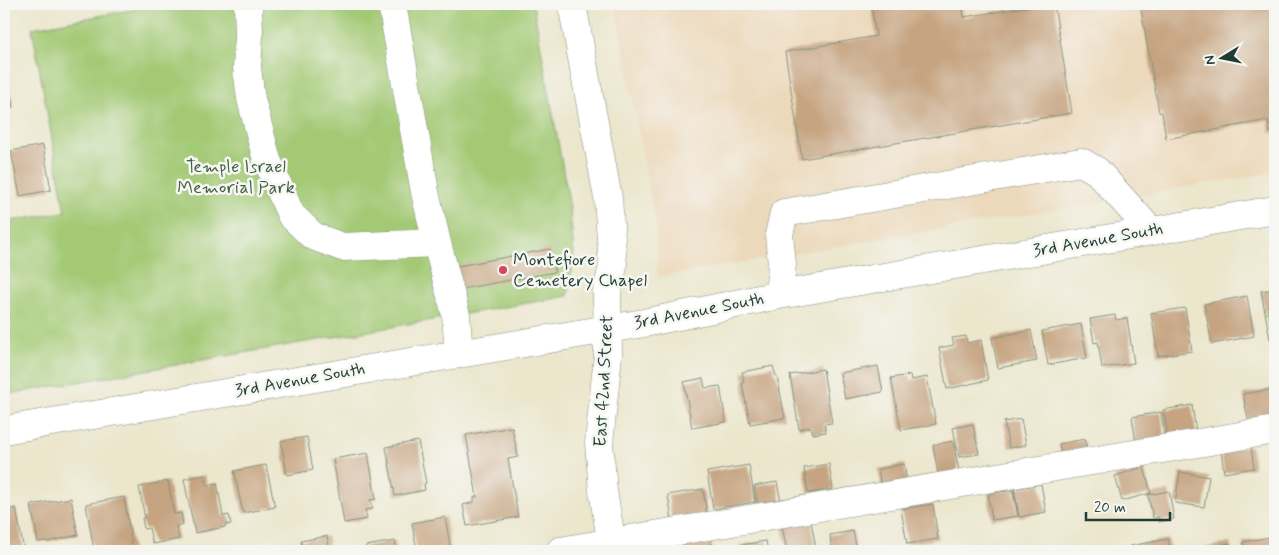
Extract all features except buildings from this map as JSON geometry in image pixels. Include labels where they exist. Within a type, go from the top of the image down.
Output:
[{"type":"street","points":[[248,4],[247,68],[251,99],[266,160],[291,215],[313,236],[342,247],[437,243]]},
{"type":"street","points":[[392,4],[425,192],[456,315],[458,353]]},
{"type":"street","name":"East 42nd Street","points":[[572,4],[608,198],[613,266],[608,292],[608,355],[599,442],[612,547]]},
{"type":"street","points":[[779,295],[782,264],[779,235],[784,213],[1081,162],[1097,171],[1150,230]]},
{"type":"street","name":"3rd Avenue South","points":[[4,430],[644,323],[779,295],[1275,210]]},
{"type":"street","points":[[560,551],[612,547],[1275,430]]},
{"type":"shaded area","points":[[615,4],[1275,4],[1275,172],[657,277],[656,227]]},
{"type":"green space","name":"Temple Israel Memorial Park","points":[[153,4],[533,4],[569,202],[574,252],[568,296],[4,395],[4,222],[65,212],[32,28],[153,6]]},
{"type":"place","name":"Montefiore Cemetery Chapel","points":[[503,270]]}]
